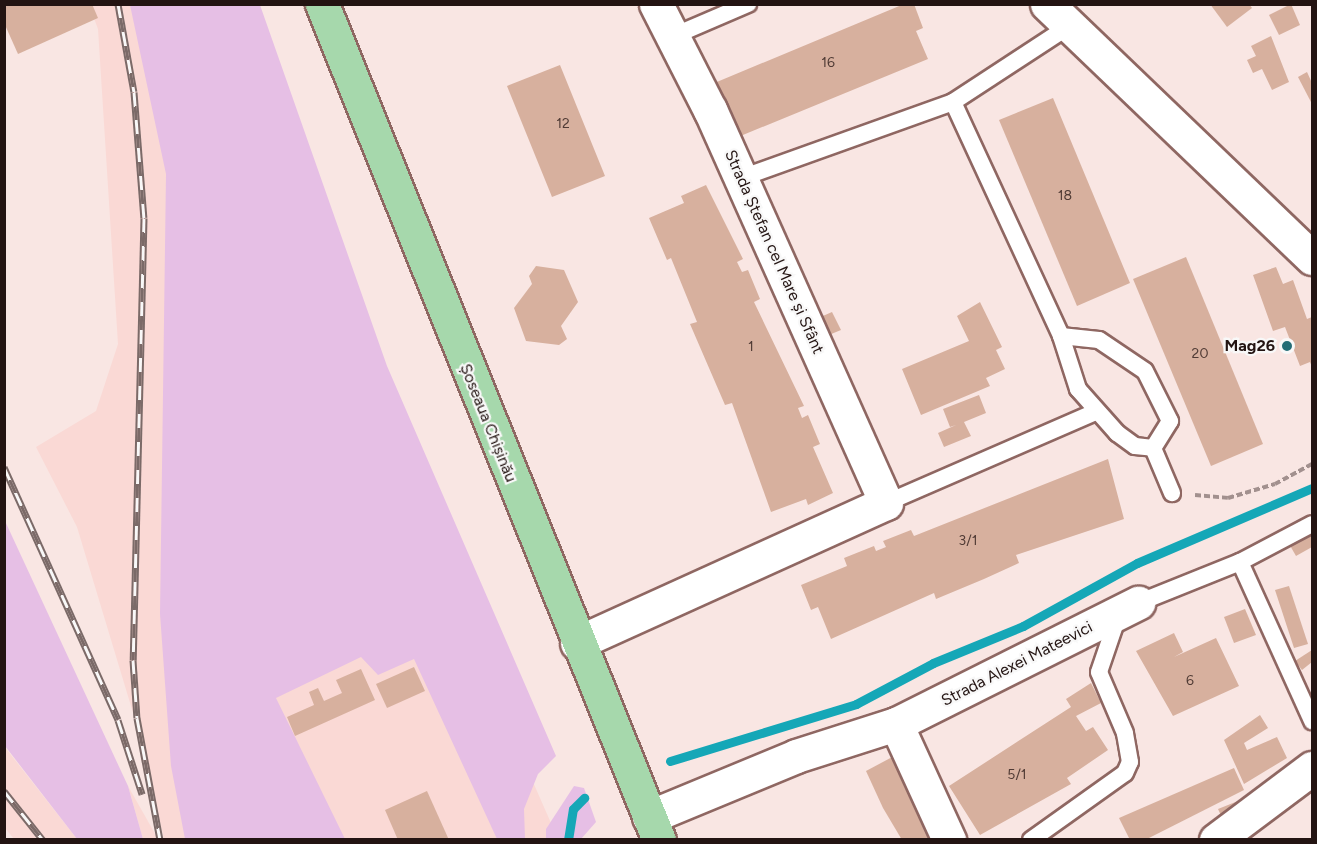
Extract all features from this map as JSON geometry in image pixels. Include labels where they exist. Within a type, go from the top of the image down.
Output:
[{"type":"highway","name":"Șoseaua Chișinău","points":[[322,4],[654,828]]},
{"type":"street","name":"Strada Ștefan cel Mare și Sfânt","points":[[656,4],[741,178],[886,503]]},
{"type":"street","points":[[1058,15],[1312,258]]},
{"type":"street","points":[[578,643],[886,503]]},
{"type":"street","name":"Strada Alexei Mateevici","points":[[654,828],[796,756],[896,724],[1138,603]]},
{"type":"street","points":[[896,724],[949,840]]},
{"type":"street","points":[[1216,840],[1312,768]]},
{"type":"lane","points":[[671,37],[748,4]]},
{"type":"lane","points":[[741,178],[953,102],[1058,15]]},
{"type":"lane","points":[[953,102],[1061,336],[1078,389],[1095,412],[1135,446],[1153,448]]},
{"type":"lane","points":[[1061,336],[1099,340],[1145,371],[1170,422],[1153,448]]},
{"type":"lane","points":[[886,503],[1095,412]]},
{"type":"lane","points":[[1153,448],[1172,493]]},
{"type":"lane","points":[[1031,840],[1125,773],[1130,762],[1125,733],[1099,672],[1107,636],[1117,619],[1138,603],[1240,562],[1312,524]]},
{"type":"lane","points":[[1240,562],[1312,721]]},
{"type":"path","points":[[1172,493],[1228,498],[1275,484],[1312,464]]},
{"type":"shaded area","points":[[89,5],[148,5],[435,611],[468,634],[558,839],[164,839],[137,726],[77,527],[36,447],[96,411],[118,344],[98,29]]},
{"type":"shaded area","points":[[130,5],[260,5],[387,366],[556,756],[538,774],[524,809],[525,839],[497,839],[414,659],[378,675],[361,657],[276,698],[345,839],[185,839],[171,766],[160,614],[166,174]]},
{"type":"shaded area","points":[[5,521],[128,786],[143,839],[77,839],[5,746]]},
{"type":"shaded area","points":[[4,746],[77,839],[14,839],[5,828]]},
{"type":"shaded area","points":[[128,786],[158,839],[143,839]]},
{"type":"shaded area","points":[[574,786],[584,788],[596,822],[581,839],[546,839],[546,829]]},
{"type":"building","points":[[5,4],[92,4],[98,18],[18,54],[5,25]]},
{"type":"building","points":[[904,4],[914,4],[923,28],[916,31],[928,59],[738,137],[712,84]]},
{"type":"building","points":[[1210,4],[1249,4],[1252,8],[1227,27]]},
{"type":"building","points":[[1291,4],[1300,25],[1279,35],[1269,15]]},
{"type":"building","points":[[1271,36],[1289,82],[1272,90],[1262,69],[1253,73],[1247,60],[1256,56],[1251,46]]},
{"type":"building","points":[[560,65],[605,176],[552,197],[507,86]]},
{"type":"building","points":[[1307,72],[1312,83],[1312,104],[1298,77]]},
{"type":"building","points":[[1053,98],[1130,283],[1077,306],[999,120]]},
{"type":"building","points":[[706,185],[743,259],[737,262],[742,272],[748,270],[760,299],[754,302],[804,406],[798,408],[802,418],[808,415],[820,444],[813,447],[833,493],[808,505],[806,499],[771,512],[732,403],[725,405],[690,324],[697,322],[671,258],[667,260],[649,218],[684,203],[681,196]]},
{"type":"building","points":[[1186,257],[1263,444],[1211,466],[1133,279]]},
{"type":"building","points":[[536,266],[564,270],[578,302],[561,326],[567,339],[559,345],[526,341],[514,308],[532,284],[529,276]]},
{"type":"building","points":[[1276,267],[1283,284],[1293,280],[1307,319],[1312,317],[1312,367],[1310,362],[1300,366],[1285,327],[1273,331],[1253,275]]},
{"type":"building","points":[[980,302],[1002,347],[996,350],[1005,369],[986,378],[990,386],[921,415],[902,369],[969,341],[957,316]]},
{"type":"building","points":[[832,312],[841,330],[824,337],[816,319]]},
{"type":"building","points":[[979,395],[986,413],[964,422],[971,436],[944,447],[938,433],[956,425],[950,427],[943,409]]},
{"type":"building","points":[[1108,459],[1124,519],[1016,555],[1019,563],[984,579],[936,599],[934,593],[831,639],[818,607],[811,610],[801,585],[847,566],[844,558],[874,546],[876,551],[886,547],[883,541],[911,530],[914,536]]},
{"type":"building","points":[[1312,529],[1312,547],[1296,556],[1288,542]]},
{"type":"building","points":[[1289,586],[1308,644],[1294,648],[1275,590]]},
{"type":"building","points":[[1245,609],[1256,635],[1234,643],[1224,617]]},
{"type":"building","points":[[1174,633],[1183,652],[1174,657],[1216,638],[1239,686],[1173,716],[1136,651]]},
{"type":"building","points":[[1312,650],[1312,662],[1302,670],[1295,661]]},
{"type":"building","points":[[414,667],[425,691],[387,708],[376,684]]},
{"type":"building","points":[[361,669],[375,700],[295,736],[287,717],[314,705],[309,692],[318,688],[324,701],[342,693],[336,680]]},
{"type":"building","points":[[1091,683],[1101,703],[1076,716],[1086,731],[1093,727],[1108,750],[1067,778],[1071,784],[980,835],[949,786],[1071,707],[1066,699]]},
{"type":"building","points":[[1260,715],[1268,728],[1244,743],[1247,750],[1277,737],[1287,758],[1244,784],[1224,740]]},
{"type":"building","points":[[896,755],[940,840],[902,840],[883,808],[866,771]]},
{"type":"building","points":[[1234,768],[1244,790],[1145,840],[1130,840],[1119,818]]},
{"type":"building","points":[[427,791],[449,840],[398,840],[385,810]]},
{"type":"building","points":[[1238,801],[1244,814],[1224,822],[1218,809]]},
{"type":"waterway","points":[[670,761],[856,704],[933,663],[1023,626],[1137,563],[1312,488]]},
{"type":"waterway","points":[[568,840],[573,809],[584,798]]},
{"type":"railway","points":[[118,4],[134,92],[144,218],[133,660],[137,718],[160,840]]},
{"type":"railway","points":[[4,467],[118,720],[142,794]]},
{"type":"railway","points":[[4,791],[43,840]]},
{"type":"place","name":"Mag26","points":[[1287,346]]}]
